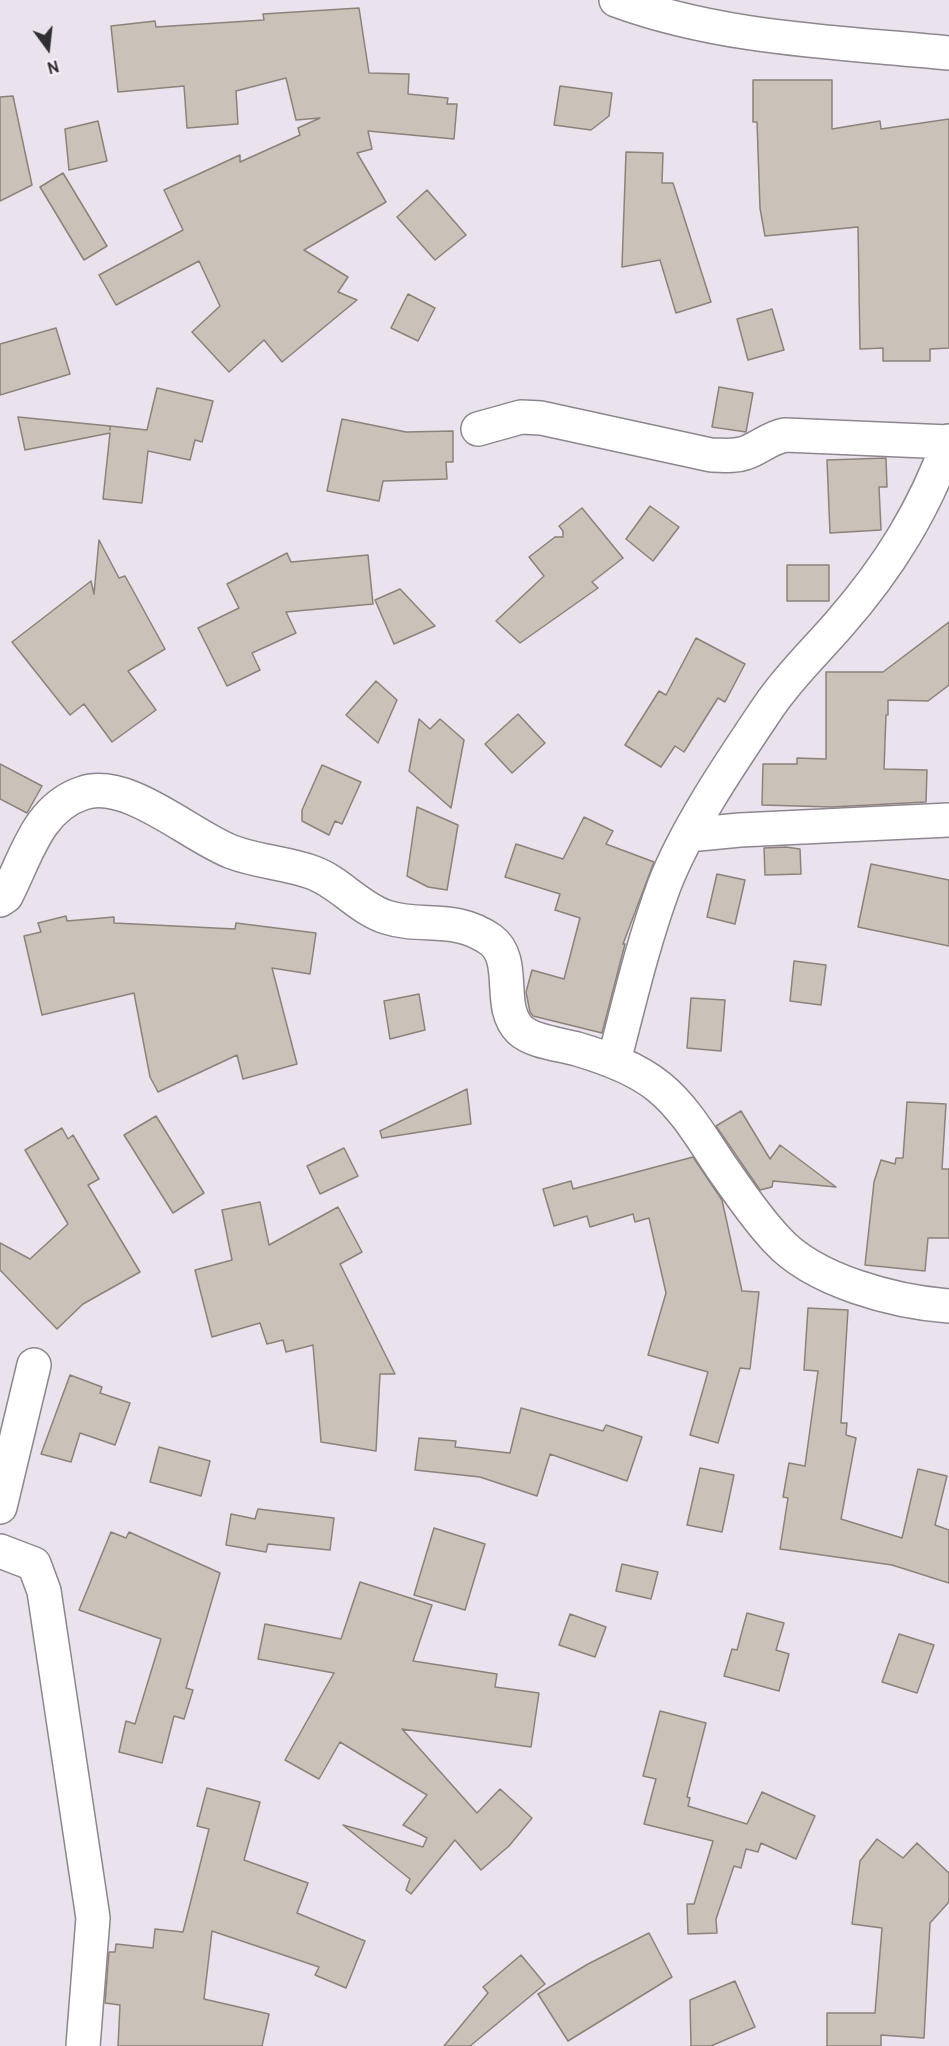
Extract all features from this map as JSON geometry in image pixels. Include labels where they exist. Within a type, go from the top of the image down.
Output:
[{"type":"street","points":[[616,0],[651,13],[742,33],[949,53]]},
{"type":"street","points":[[478,429],[521,417],[541,418],[729,456],[745,453],[771,437],[785,435],[949,441],[927,499],[901,542],[874,582],[770,705],[688,835],[665,885],[654,918],[614,1061]]},
{"type":"street","points":[[0,900],[6,896],[29,843],[45,819],[62,804],[85,792],[110,791],[134,798],[209,842],[232,852],[311,872],[333,882],[370,909],[387,917],[447,922],[479,933],[495,943],[502,956],[510,1015],[520,1030],[540,1040],[614,1061],[657,1085],[679,1106],[778,1241],[800,1260],[839,1280],[882,1294],[949,1306]]},
{"type":"street","points":[[688,835],[740,830],[949,820]]},
{"type":"street","points":[[0,1507],[34,1365]]},
{"type":"street","points":[[0,1551],[34,1564],[44,1591],[93,1918],[83,2046]]},
{"type":"building","points":[[359,8],[369,73],[409,74],[408,94],[448,98],[447,104],[457,104],[454,139],[368,131],[372,149],[357,153],[386,202],[304,250],[348,277],[338,292],[357,300],[282,362],[264,340],[229,372],[192,332],[220,306],[199,261],[116,305],[99,275],[183,230],[164,190],[240,155],[240,162],[300,135],[298,128],[320,118],[296,120],[286,78],[236,91],[238,124],[187,128],[184,86],[118,92],[111,26],[155,21],[156,27],[264,20],[263,14]]},
{"type":"building","points":[[753,80],[832,80],[832,129],[880,121],[881,129],[949,119],[949,348],[930,349],[930,361],[883,361],[883,348],[860,349],[858,227],[765,236],[760,208],[757,122],[753,122]]},
{"type":"building","points":[[560,86],[612,93],[609,116],[591,130],[554,125]]},
{"type":"building","points":[[13,96],[32,185],[0,201],[0,97]]},
{"type":"building","points":[[98,121],[107,161],[69,170],[65,129]]},
{"type":"building","points":[[626,152],[663,153],[662,183],[673,183],[711,302],[676,313],[660,260],[622,267]]},
{"type":"building","points":[[63,173],[107,246],[84,260],[40,187]]},
{"type":"building","points":[[427,190],[466,235],[435,260],[397,217]]},
{"type":"building","points":[[408,294],[435,308],[418,341],[391,328]]},
{"type":"building","points":[[772,309],[784,350],[748,360],[737,319]]},
{"type":"building","points":[[56,328],[70,374],[0,395],[0,344]]},
{"type":"building","points":[[719,387],[753,393],[746,432],[712,427]]},
{"type":"building","points":[[157,388],[213,401],[202,442],[195,440],[190,460],[148,451],[142,503],[103,499],[110,433],[25,450],[18,417],[147,430]]},
{"type":"building","points":[[342,419],[406,432],[453,431],[453,462],[446,462],[447,479],[383,481],[379,501],[327,491]]},
{"type":"building","points":[[886,458],[887,487],[879,487],[881,530],[830,533],[827,460]]},
{"type":"building","points":[[650,506],[679,527],[653,561],[626,539]]},
{"type":"building","points":[[582,508],[623,558],[592,582],[598,588],[520,643],[496,621],[544,576],[529,557],[555,537],[563,537],[563,531],[559,526]]},
{"type":"building","points":[[99,540],[119,578],[125,576],[165,649],[128,671],[156,710],[112,742],[84,704],[70,715],[12,642],[91,581],[94,594]]},
{"type":"building","points":[[287,553],[291,562],[368,555],[373,604],[286,612],[296,633],[252,653],[260,670],[227,686],[198,628],[239,608],[227,584]]},
{"type":"building","points":[[787,565],[829,565],[829,601],[787,601]]},
{"type":"building","points":[[400,589],[435,626],[394,644],[375,600]]},
{"type":"building","points":[[949,622],[949,685],[928,701],[888,700],[888,715],[886,715],[884,769],[927,770],[926,802],[832,807],[762,805],[763,764],[797,764],[797,758],[826,759],[826,672],[883,672]]},
{"type":"building","points":[[696,638],[745,664],[725,702],[718,698],[684,752],[675,746],[661,767],[625,745],[659,691],[666,695]]},
{"type":"building","points":[[376,681],[397,700],[378,743],[346,715]]},
{"type":"building","points":[[518,714],[545,743],[512,773],[485,744]]},
{"type":"building","points":[[419,719],[430,729],[440,719],[464,740],[451,808],[409,771]]},
{"type":"building","points":[[0,764],[42,786],[27,813],[0,799]]},
{"type":"building","points":[[322,765],[361,782],[342,824],[335,821],[329,835],[302,821],[302,810]]},
{"type":"building","points":[[417,807],[458,825],[447,890],[428,887],[407,876]]},
{"type":"building","points":[[584,817],[613,831],[606,844],[654,862],[623,944],[625,944],[602,1033],[533,1016],[530,1012],[526,992],[532,970],[564,979],[580,918],[555,910],[560,894],[505,877],[516,844],[563,859]]},
{"type":"building","points":[[764,848],[800,849],[801,874],[765,875]]},
{"type":"building","points":[[871,864],[949,880],[949,946],[858,927]]},
{"type":"building","points":[[717,874],[745,880],[735,924],[707,917]]},
{"type":"building","points":[[66,916],[67,921],[114,917],[114,923],[235,929],[236,923],[316,933],[310,974],[272,968],[297,1064],[243,1079],[237,1055],[158,1092],[150,1077],[134,993],[42,1015],[24,936],[41,932],[38,923]]},
{"type":"building","points":[[794,961],[826,965],[821,1005],[790,1001]]},
{"type":"building","points":[[419,994],[425,1030],[390,1039],[384,1001]]},
{"type":"building","points":[[691,998],[725,1000],[721,1051],[687,1048]]},
{"type":"building","points":[[467,1089],[471,1124],[382,1138],[380,1131]]},
{"type":"building","points":[[907,1102],[946,1104],[942,1169],[949,1169],[949,1238],[928,1238],[925,1271],[865,1265],[874,1182],[881,1160],[895,1164],[896,1158],[903,1158]]},
{"type":"building","points":[[741,1111],[770,1159],[780,1145],[836,1187],[773,1181],[772,1187],[760,1190],[716,1126]]},
{"type":"building","points":[[156,1116],[204,1193],[173,1213],[124,1135]]},
{"type":"building","points":[[62,1128],[68,1139],[73,1135],[99,1179],[88,1185],[140,1272],[83,1304],[57,1329],[0,1270],[0,1243],[30,1259],[68,1224],[25,1150]]},
{"type":"building","points":[[344,1148],[358,1176],[320,1194],[307,1166]]},
{"type":"building","points":[[693,1157],[722,1200],[742,1291],[759,1292],[750,1369],[740,1368],[718,1443],[690,1435],[708,1372],[648,1355],[666,1293],[649,1218],[635,1222],[633,1214],[590,1227],[587,1216],[554,1226],[543,1189],[571,1181],[573,1189]]},
{"type":"building","points":[[260,1202],[269,1245],[338,1207],[362,1252],[340,1264],[395,1374],[380,1374],[376,1451],[321,1442],[313,1345],[286,1352],[283,1340],[267,1344],[260,1323],[212,1337],[195,1270],[232,1260],[222,1210]]},
{"type":"building","points":[[808,1308],[848,1310],[841,1423],[847,1423],[846,1435],[856,1438],[841,1519],[902,1538],[918,1469],[947,1476],[935,1525],[949,1530],[949,1583],[892,1565],[780,1549],[788,1498],[783,1497],[789,1463],[805,1466],[818,1371],[804,1370]]},
{"type":"building","points":[[70,1375],[102,1387],[100,1393],[130,1403],[115,1445],[80,1433],[71,1462],[41,1454]]},
{"type":"building","points":[[521,1408],[603,1431],[606,1425],[642,1437],[627,1481],[550,1454],[537,1496],[480,1477],[415,1470],[419,1438],[456,1441],[455,1447],[510,1453]]},
{"type":"building","points":[[159,1447],[210,1461],[201,1496],[150,1482]]},
{"type":"building","points":[[700,1468],[734,1475],[722,1532],[687,1525]]},
{"type":"building","points":[[258,1509],[334,1518],[330,1550],[268,1544],[266,1552],[226,1545],[231,1514],[255,1519]]},
{"type":"building","points":[[434,1528],[485,1544],[465,1610],[414,1595]]},
{"type":"building","points":[[111,1532],[126,1538],[129,1532],[220,1573],[186,1688],[193,1690],[184,1719],[174,1716],[162,1763],[119,1752],[126,1721],[135,1724],[161,1639],[79,1610]]},
{"type":"building","points":[[622,1564],[658,1572],[651,1599],[616,1591]]},
{"type":"building","points":[[360,1582],[432,1605],[413,1661],[497,1674],[495,1687],[539,1693],[531,1747],[402,1729],[477,1813],[500,1789],[532,1818],[509,1846],[481,1870],[455,1840],[411,1894],[406,1890],[410,1879],[343,1825],[423,1847],[427,1838],[403,1825],[427,1795],[340,1742],[319,1779],[285,1760],[334,1673],[258,1659],[265,1624],[341,1639]]},
{"type":"building","points":[[747,1613],[784,1623],[776,1650],[789,1654],[779,1691],[724,1676],[732,1649],[737,1650]]},
{"type":"building","points":[[570,1614],[606,1627],[595,1657],[559,1645]]},
{"type":"building","points":[[899,1634],[934,1645],[917,1693],[882,1682]]},
{"type":"building","points":[[660,1711],[706,1723],[687,1797],[690,1798],[688,1806],[747,1824],[762,1792],[815,1816],[796,1859],[761,1843],[758,1852],[746,1849],[741,1868],[734,1866],[716,1919],[717,1933],[688,1934],[687,1904],[694,1904],[713,1841],[644,1824],[656,1779],[643,1776]]},
{"type":"building","points":[[207,1788],[260,1802],[244,1860],[308,1883],[297,1913],[365,1941],[346,1988],[315,1975],[319,1967],[212,1931],[204,1999],[269,2014],[262,2046],[118,2046],[120,2005],[105,2003],[109,1952],[115,1952],[116,1944],[153,1948],[155,1929],[183,1932],[209,1829],[197,1826]]},
{"type":"building","points":[[877,1839],[903,1858],[917,1843],[949,1873],[949,1902],[930,1923],[924,2038],[881,2035],[881,2046],[827,2046],[827,2013],[875,2013],[882,1928],[852,1924],[860,1861]]},
{"type":"building","points":[[649,1933],[672,1977],[568,2041],[538,1994],[588,1964]]},
{"type":"building","points":[[521,1955],[545,1984],[470,2046],[444,2046],[488,1993],[483,1987]]},
{"type":"building","points":[[735,1981],[755,2027],[711,2046],[691,2046],[690,2000]]}]
